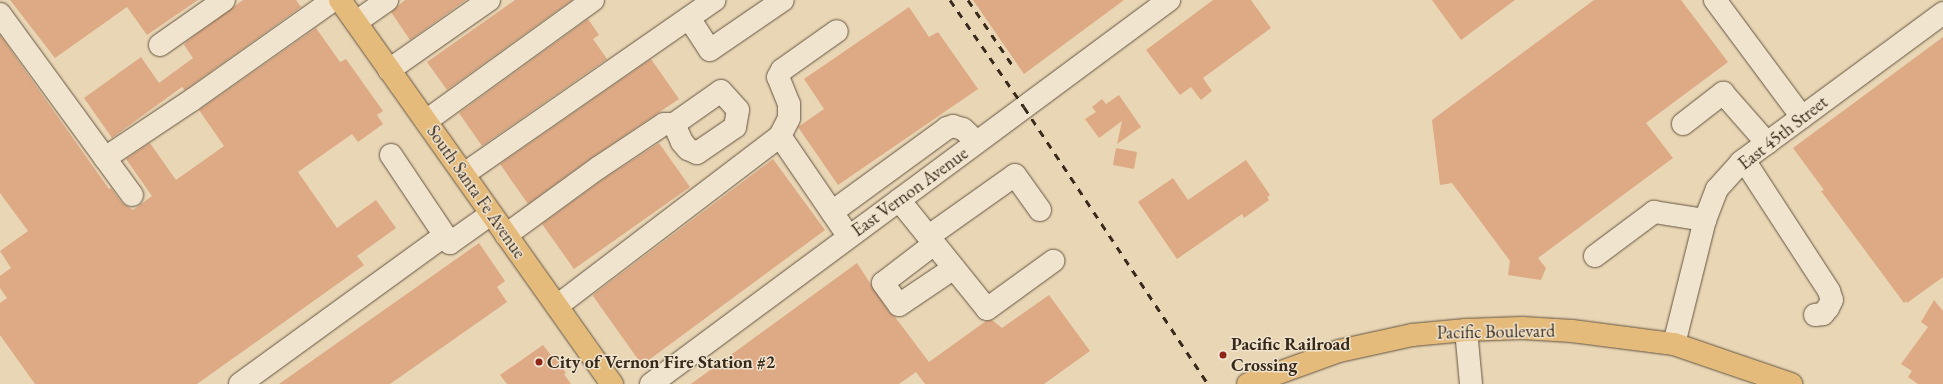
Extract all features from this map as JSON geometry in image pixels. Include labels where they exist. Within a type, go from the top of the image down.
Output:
[{"type":"main road","name":"South Santa Fe Avenue","points":[[340,0],[612,384]]},
{"type":"main road","name":"Pacific Boulevard","points":[[1248,384],[1339,351],[1412,335],[1466,330],[1522,328],[1572,331],[1674,344],[1791,384]]},
{"type":"street","points":[[160,45],[224,0]]},
{"type":"street","points":[[105,158],[333,0]]},
{"type":"street","points":[[356,22],[387,0]]},
{"type":"street","points":[[390,70],[489,0]]},
{"type":"street","points":[[426,121],[593,0]]},
{"type":"street","points":[[464,174],[714,0]]},
{"type":"street","points":[[689,18],[710,50],[783,0]]},
{"type":"street","name":"East Vernon Avenue","points":[[651,384],[1169,0]]},
{"type":"street","points":[[1715,0],[1802,117]]},
{"type":"street","name":"East 45th Street","points":[[1674,344],[1705,220],[1717,189],[1744,160],[1943,13]]},
{"type":"street","points":[[0,14],[132,195]]},
{"type":"street","points":[[557,306],[780,136],[789,118],[789,104],[778,77],[782,70],[837,31]]},
{"type":"street","points":[[1683,124],[1723,93],[1767,143]]},
{"type":"street","points":[[506,235],[598,168],[657,128],[664,124],[674,124]]},
{"type":"street","points":[[832,212],[947,128],[952,126],[964,129],[976,142]]},
{"type":"street","points":[[780,136],[849,237]]},
{"type":"street","points":[[391,155],[450,242],[491,214]]},
{"type":"street","points":[[1744,160],[1829,291],[1832,300],[1828,308],[1823,314],[1815,315]]},
{"type":"street","points":[[954,268],[900,305],[883,283],[931,240],[1016,175],[1040,210]]},
{"type":"street","points":[[870,184],[931,240],[987,309],[1053,261]]},
{"type":"street","points":[[1595,256],[1654,212],[1705,220]]},
{"type":"street","points":[[240,384],[445,236]]},
{"type":"street","points":[[1466,330],[1471,384]]},
{"type":"building","points":[[10,0],[198,0],[147,35],[127,7],[55,58]]},
{"type":"building","points":[[243,0],[296,0],[301,7],[185,90],[182,87],[112,138],[84,98],[141,57],[159,83],[193,58],[184,45],[186,42]]},
{"type":"building","points":[[405,0],[466,0],[410,40],[391,12]]},
{"type":"building","points":[[515,0],[572,0],[447,90],[427,62]]},
{"type":"building","points":[[973,0],[1124,0],[1024,74]]},
{"type":"building","points":[[1213,0],[1251,0],[1271,28],[1203,78],[1212,91],[1201,100],[1191,87],[1180,95],[1146,50]]},
{"type":"building","points":[[1432,0],[1515,0],[1461,40]]},
{"type":"building","points":[[1594,0],[1681,0],[1728,62],[1646,123],[1673,158],[1538,258],[1546,268],[1541,280],[1508,275],[1510,261],[1452,183],[1440,185],[1432,120]]},
{"type":"building","points":[[909,7],[929,37],[938,32],[978,89],[838,185],[798,127],[824,109],[804,79]]},
{"type":"building","points":[[588,19],[599,35],[593,39],[607,59],[482,146],[459,113]]},
{"type":"building","points":[[316,28],[340,62],[346,59],[383,111],[377,115],[383,124],[358,142],[352,134],[298,172],[337,228],[376,200],[396,228],[357,256],[364,265],[197,384],[35,384],[0,335],[0,303],[7,298],[0,288],[0,276],[11,268],[0,251],[28,231],[0,193],[0,35],[109,189],[111,188],[122,203],[133,210],[152,196],[126,159],[150,143],[176,180],[224,146],[199,110]]},
{"type":"building","points":[[1943,37],[1943,277],[1907,303],[1906,301],[1904,303],[1821,191],[1824,190],[1793,148]]},
{"type":"building","points":[[651,59],[679,99],[591,158],[528,204],[500,164]]},
{"type":"building","points":[[1119,95],[1141,127],[1117,144],[1122,121],[1099,138],[1085,119],[1096,112],[1092,107],[1102,99],[1106,104]]},
{"type":"building","points":[[659,143],[690,187],[574,269],[542,224],[605,178]]},
{"type":"building","points":[[1116,148],[1137,152],[1134,169],[1113,165]]},
{"type":"building","points":[[773,159],[825,230],[642,365],[593,296],[594,294]]},
{"type":"building","points":[[1246,160],[1270,195],[1267,197],[1269,200],[1244,218],[1242,214],[1177,259],[1138,202],[1173,178],[1188,200]]},
{"type":"building","points":[[479,243],[505,281],[497,287],[507,302],[390,384],[279,384]]},
{"type":"building","points":[[857,263],[889,312],[895,317],[929,362],[986,321],[992,320],[1002,328],[1049,295],[1090,351],[1044,384],[925,384],[916,372],[899,384],[691,384]]},
{"type":"building","points":[[1934,300],[1943,311],[1943,384],[1918,384],[1908,377],[1912,371],[1901,364],[1928,327],[1921,322]]},
{"type":"building","name":"City of Vernon Fire Station #2","points":[[543,345],[553,358],[555,357],[566,373],[564,374],[571,384],[507,384],[500,375]]},
{"type":"railway","points":[[950,0],[1024,107],[1208,384]]},
{"type":"railway","points":[[968,0],[1013,66]]},
{"type":"place","name":"Pacific Railroad Crossing","points":[[1223,355]]},
{"type":"place","name":"City of Vernon Fire Station #2","points":[[539,362]]}]
